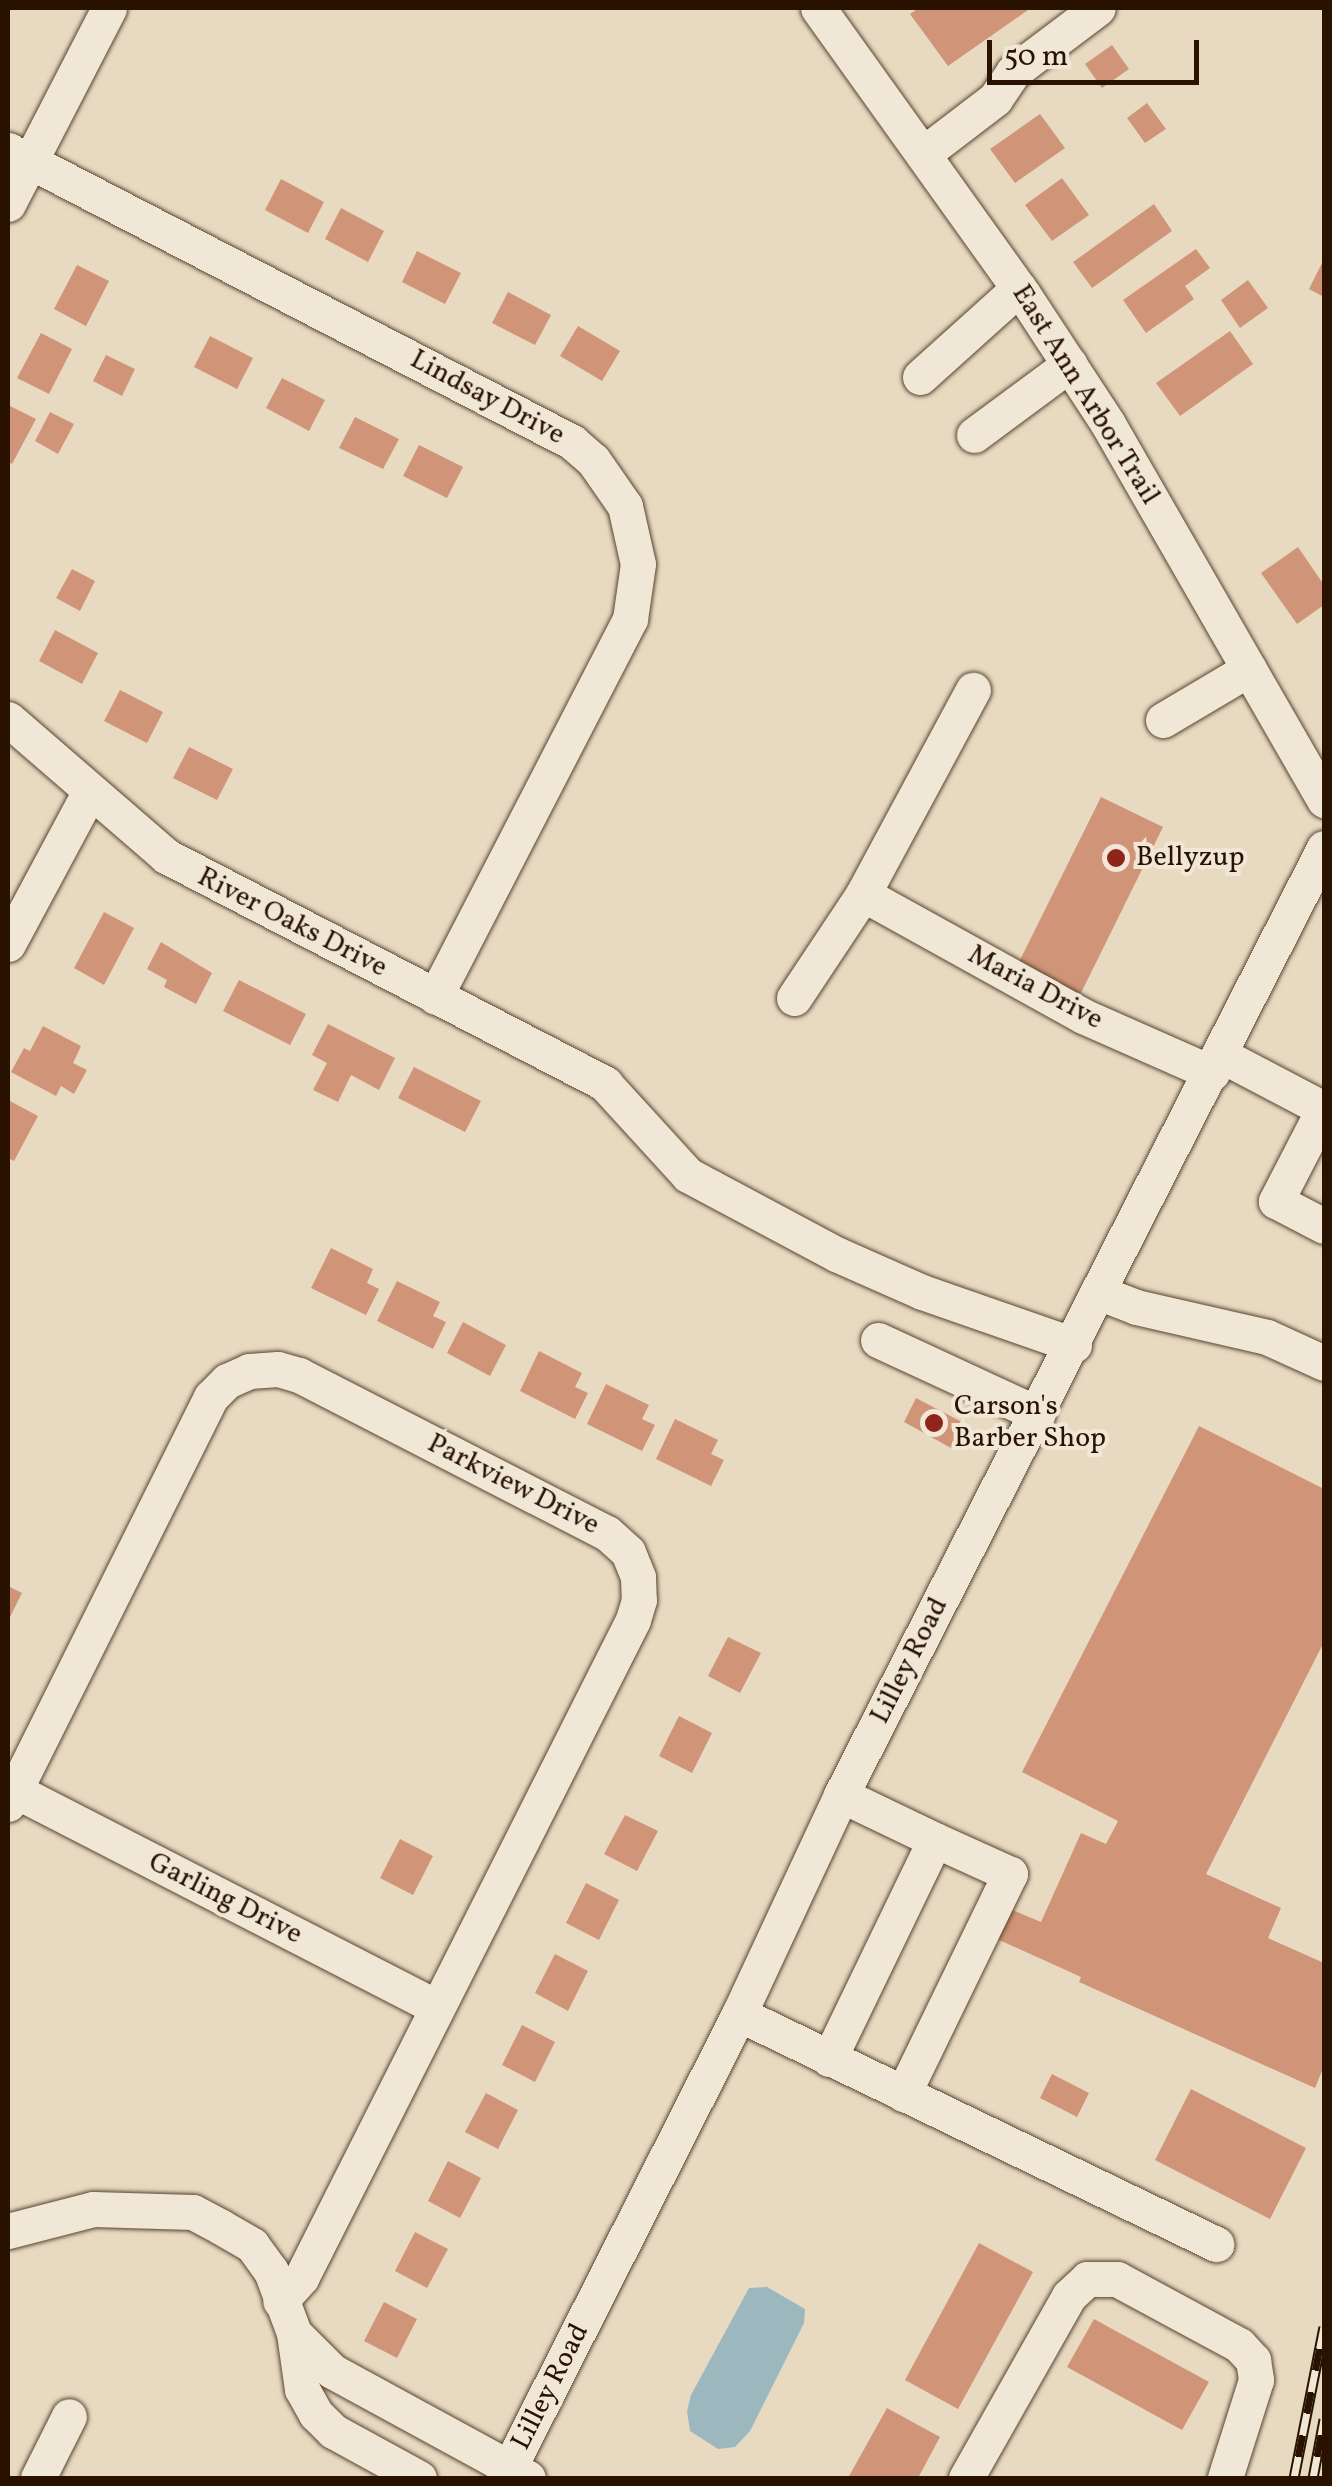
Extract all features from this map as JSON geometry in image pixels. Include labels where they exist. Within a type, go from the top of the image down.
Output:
[{"type":"street","points":[[8,204],[18,156],[109,8]]},
{"type":"street","name":"East Ann Arbor Trail","points":[[818,8],[1070,364],[1324,800]]},
{"type":"street","points":[[917,144],[995,99],[1013,72],[1098,8]]},
{"type":"street","name":"Lindsay Drive","points":[[18,156],[572,442],[593,460],[625,506],[638,564],[630,619],[435,997]]},
{"type":"street","points":[[920,378],[1019,288]]},
{"type":"street","points":[[974,436],[1070,364]]},
{"type":"street","points":[[1164,720],[1249,669]]},
{"type":"street","points":[[794,998],[864,894],[973,690]]},
{"type":"street","name":"River Oaks Drive","points":[[8,719],[166,856],[198,876],[605,1084],[688,1174],[836,1254],[922,1292],[1074,1345]]},
{"type":"street","points":[[8,944],[89,792]]},
{"type":"street","name":"Lilley Road","points":[[514,2475],[841,1795],[1074,1345],[1324,848]]},
{"type":"street","name":"Maria Drive","points":[[864,894],[1083,1016],[1324,1108]]},
{"type":"street","points":[[1324,1108],[1276,1200],[1324,1226]]},
{"type":"street","points":[[1100,1293],[1136,1307],[1266,1337],[1324,1362]]},
{"type":"street","points":[[878,1340],[1038,1414]]},
{"type":"street","name":"Parkview Drive","points":[[11,1797],[212,1396],[227,1381],[260,1369],[300,1376],[607,1533],[628,1552],[638,1577],[639,1600],[302,2278],[287,2317]]},
{"type":"street","points":[[841,1795],[1010,1874],[903,2094]]},
{"type":"street","name":"Garling Drive","points":[[11,1797],[436,2007]]},
{"type":"street","points":[[829,2058],[935,1840]]},
{"type":"street","points":[[738,2014],[1216,2244]]},
{"type":"street","points":[[8,2230],[93,2209],[193,2212],[252,2246],[271,2270],[287,2317],[302,2389],[316,2414],[333,2431],[419,2478]]},
{"type":"street","points":[[966,2478],[1069,2296],[1088,2279],[1118,2280],[1239,2345],[1254,2360],[1256,2380],[1225,2478]]},
{"type":"street","points":[[287,2317],[332,2371],[514,2475]]},
{"type":"street","points":[[38,2478],[70,2416]]},
{"type":"water","points":[[767,2287],[805,2309],[804,2323],[750,2431],[735,2447],[718,2449],[690,2431],[687,2411],[691,2395],[749,2288]]},
{"type":"building","points":[[919,8],[1031,8],[948,66],[910,14]]},
{"type":"building","points":[[1112,45],[1129,69],[1102,88],[1085,64]]},
{"type":"building","points":[[1147,103],[1166,129],[1145,143],[1127,118]]},
{"type":"building","points":[[1040,114],[1065,148],[1015,183],[990,149]]},
{"type":"building","points":[[1062,178],[1089,215],[1052,241],[1025,205]]},
{"type":"building","points":[[281,179],[324,202],[308,233],[265,210]]},
{"type":"building","points":[[1154,204],[1172,231],[1092,288],[1073,262]]},
{"type":"building","points":[[341,208],[384,231],[368,262],[325,239]]},
{"type":"building","points":[[1196,249],[1210,268],[1185,286],[1194,299],[1146,333],[1123,300]]},
{"type":"building","points":[[417,251],[461,273],[445,304],[402,282]]},
{"type":"building","points":[[1324,259],[1324,297],[1309,289]]},
{"type":"building","points":[[77,265],[109,281],[86,326],[54,309]]},
{"type":"building","points":[[1248,280],[1268,308],[1240,328],[1221,300]]},
{"type":"building","points":[[508,292],[551,315],[535,345],[492,323]]},
{"type":"building","points":[[578,326],[620,351],[602,381],[560,356]]},
{"type":"building","points":[[1230,331],[1253,364],[1180,416],[1156,383]]},
{"type":"building","points":[[41,333],[72,349],[49,394],[17,378]]},
{"type":"building","points":[[210,336],[253,358],[237,389],[194,367]]},
{"type":"building","points":[[106,355],[135,369],[122,396],[93,381]]},
{"type":"building","points":[[282,378],[325,400],[309,431],[266,408]]},
{"type":"building","points":[[8,405],[36,419],[12,464],[8,461]]},
{"type":"building","points":[[50,412],[74,424],[58,454],[35,441]]},
{"type":"building","points":[[355,417],[399,439],[383,469],[339,448]]},
{"type":"building","points":[[419,445],[463,467],[447,498],[403,476]]},
{"type":"building","points":[[1298,547],[1324,585],[1324,605],[1297,624],[1261,573]]},
{"type":"building","points":[[72,569],[95,581],[80,611],[56,598]]},
{"type":"building","points":[[55,630],[98,653],[82,684],[39,661]]},
{"type":"building","points":[[120,690],[163,712],[147,743],[104,721]]},
{"type":"building","points":[[189,747],[233,769],[217,800],[173,778]]},
{"type":"building","points":[[1101,797],[1163,827],[1079,997],[1017,966]]},
{"type":"building","points":[[104,912],[134,928],[104,985],[74,968]]},
{"type":"building","points":[[161,942],[212,973],[196,1004],[164,987],[167,980],[147,969]]},
{"type":"building","points":[[239,980],[306,1014],[290,1045],[223,1011]]},
{"type":"building","points":[[328,1024],[395,1058],[379,1090],[351,1075],[338,1102],[313,1090],[327,1063],[312,1055]]},
{"type":"building","points":[[43,1026],[81,1046],[73,1063],[87,1070],[74,1094],[61,1086],[56,1096],[11,1072],[24,1048],[30,1051]]},
{"type":"building","points":[[414,1067],[481,1101],[465,1132],[398,1098]]},
{"type":"building","points":[[8,1100],[38,1116],[14,1161],[8,1158]]},
{"type":"building","points":[[331,1248],[373,1269],[367,1283],[379,1289],[366,1315],[311,1288]]},
{"type":"building","points":[[397,1281],[440,1302],[433,1316],[446,1322],[433,1349],[377,1321]]},
{"type":"building","points":[[463,1322],[506,1345],[490,1376],[447,1353]]},
{"type":"building","points":[[539,1351],[582,1373],[575,1387],[588,1393],[575,1419],[520,1391]]},
{"type":"building","points":[[606,1384],[649,1405],[642,1419],[655,1425],[642,1451],[587,1424]]},
{"type":"building","name":"Carson's Barber Shop","points":[[916,1398],[964,1423],[951,1448],[904,1422]]},
{"type":"building","points":[[675,1419],[718,1440],[711,1454],[724,1460],[711,1486],[656,1459]]},
{"type":"building","points":[[1199,1426],[1324,1489],[1324,1642],[1206,1874],[1281,1908],[1268,1938],[1324,1963],[1324,2066],[1315,2088],[1079,1982],[1081,1977],[997,1939],[1010,1909],[1041,1922],[1081,1833],[1106,1844],[1118,1821],[1022,1772]]},
{"type":"building","points":[[8,1586],[22,1593],[8,1621]]},
{"type":"building","points":[[728,1637],[761,1653],[740,1693],[708,1676]]},
{"type":"building","points":[[679,1716],[712,1733],[692,1773],[659,1756]]},
{"type":"building","points":[[625,1815],[658,1831],[637,1871],[604,1854]]},
{"type":"building","points":[[400,1839],[433,1856],[413,1895],[380,1878]]},
{"type":"building","points":[[586,1883],[619,1900],[599,1940],[566,1923]]},
{"type":"building","points":[[555,1954],[588,1971],[568,2011],[535,1993]]},
{"type":"building","points":[[522,2025],[555,2042],[535,2082],[502,2065]]},
{"type":"building","points":[[1052,2074],[1089,2093],[1077,2117],[1040,2098]]},
{"type":"building","points":[[1191,2089],[1306,2148],[1270,2219],[1155,2160]]},
{"type":"building","points":[[486,2093],[518,2110],[498,2149],[465,2132]]},
{"type":"building","points":[[448,2161],[481,2178],[460,2218],[428,2201]]},
{"type":"building","points":[[415,2232],[448,2249],[427,2288],[395,2271]]},
{"type":"building","points":[[979,2243],[1033,2272],[958,2409],[905,2380]]},
{"type":"building","points":[[384,2302],[417,2319],[397,2358],[364,2341]]},
{"type":"building","points":[[1094,2319],[1209,2382],[1182,2430],[1067,2367]]},
{"type":"building","points":[[887,2408],[940,2437],[918,2478],[848,2478]]},
{"type":"railway","points":[[1294,2478],[1324,2327]]},
{"type":"railway","points":[[1313,2478],[1324,2419]]},
{"type":"place","name":"Bellyzup","points":[[1116,858]]},
{"type":"place","name":"Carson's Barber Shop","points":[[934,1423]]}]
